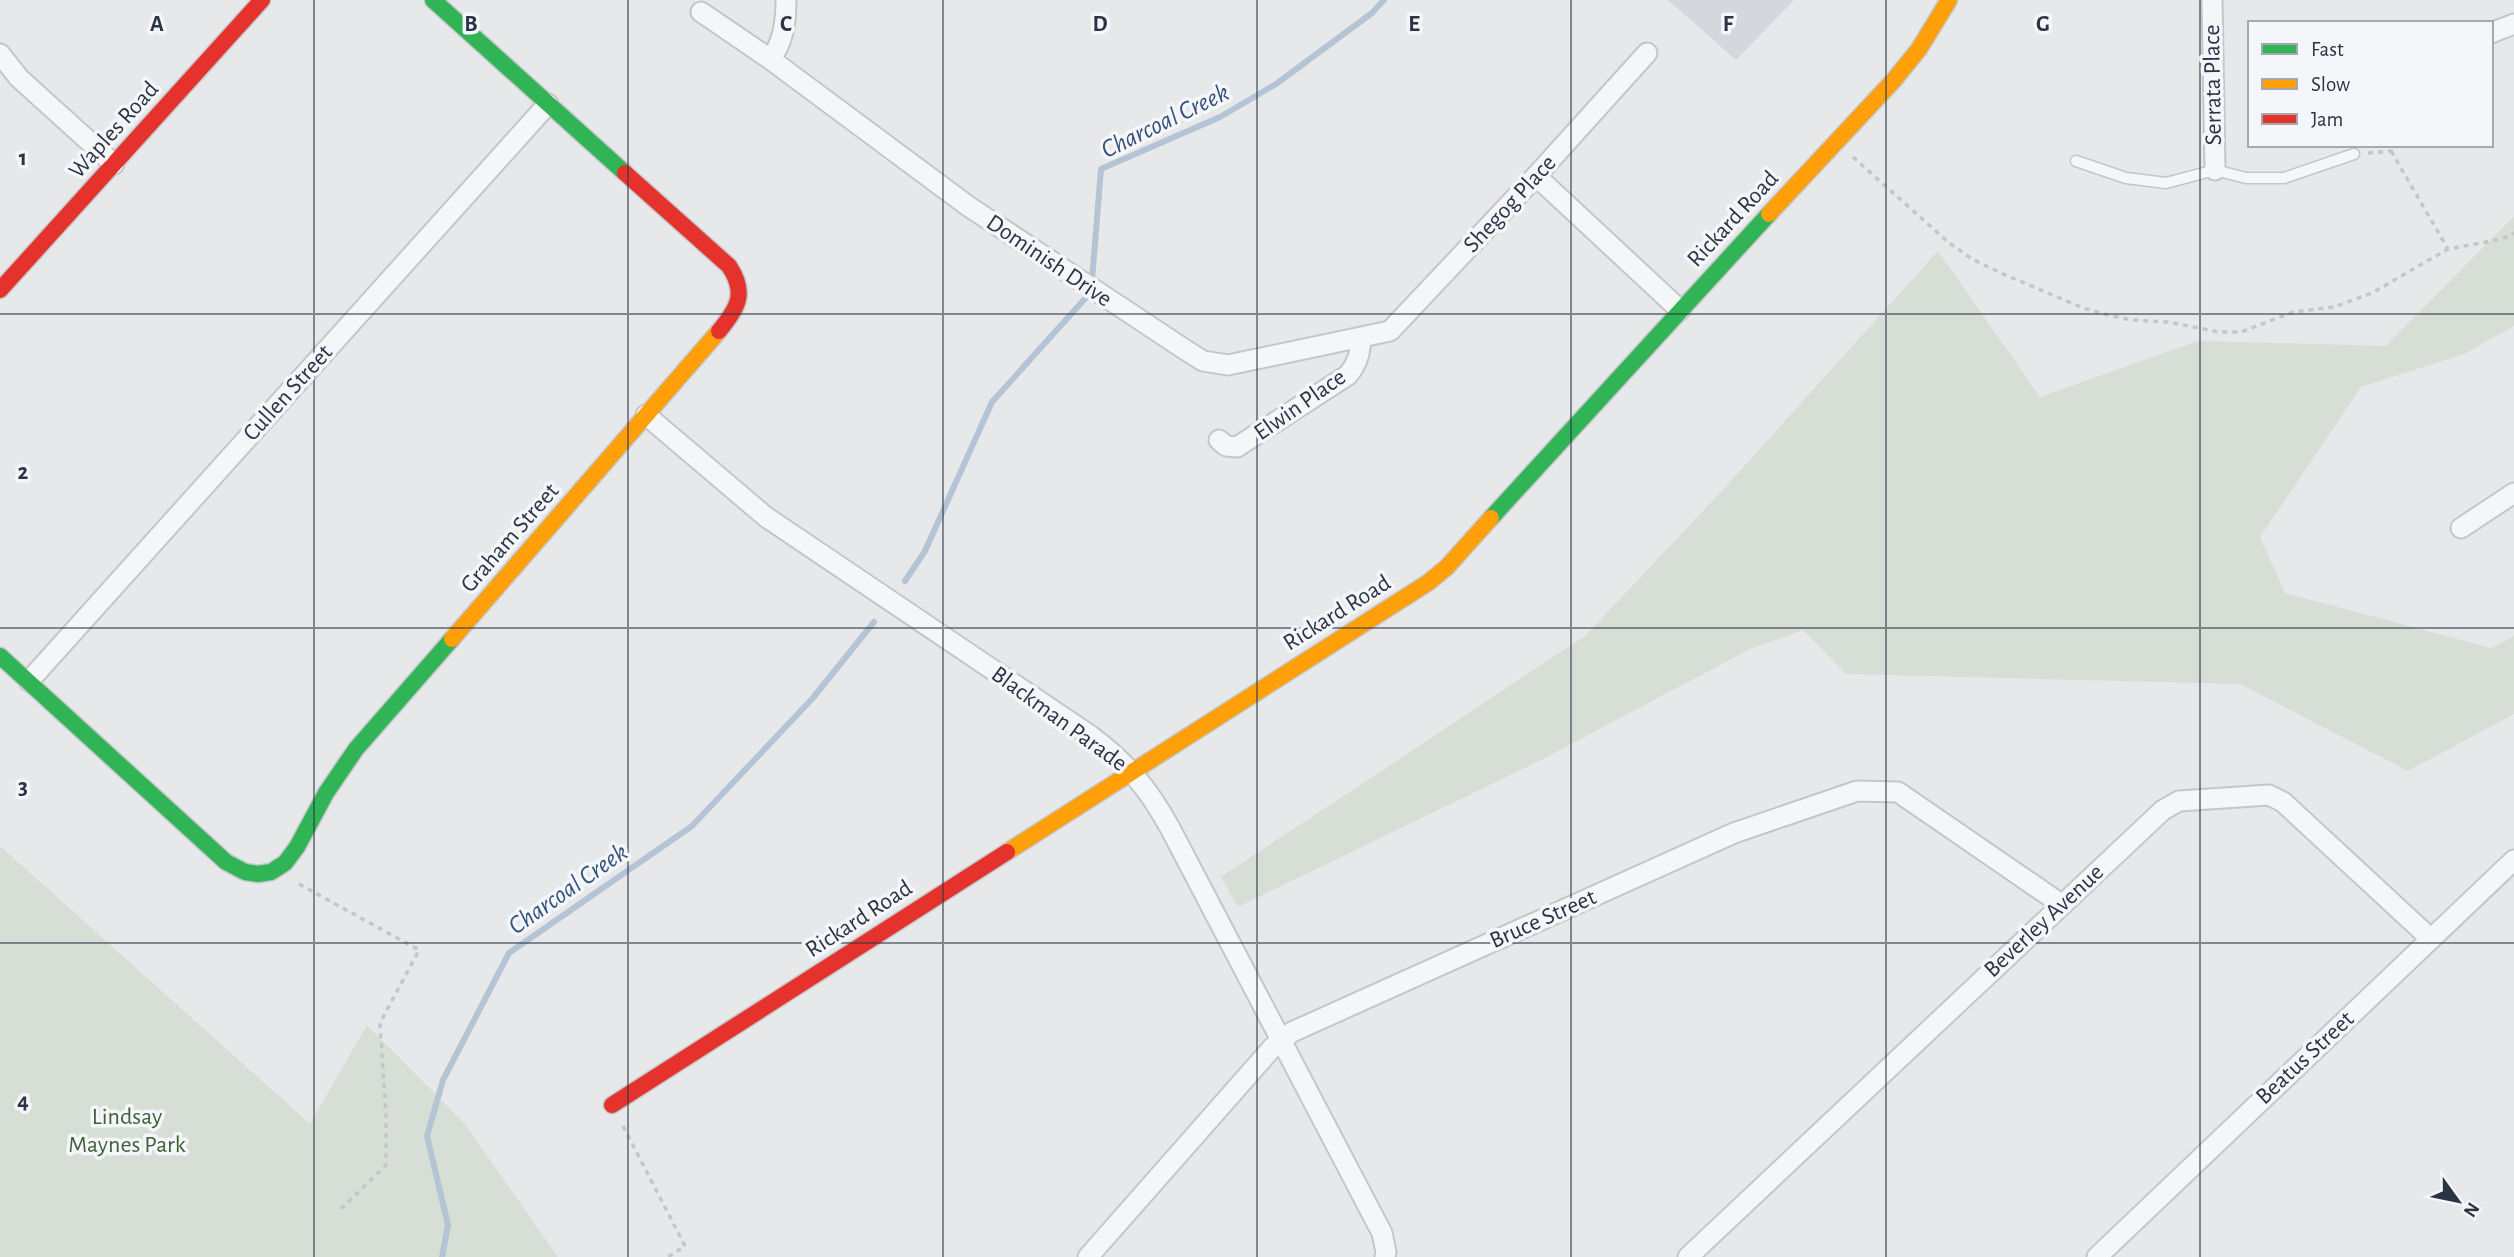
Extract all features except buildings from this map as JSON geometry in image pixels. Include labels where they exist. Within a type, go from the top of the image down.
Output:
[{"type":"street","name":"Waples Road","points":[[0,290],[262,0]]},
{"type":"street","name":"Graham Street","points":[[276,871],[293,852],[321,801],[356,750],[730,318],[739,304],[741,290],[737,277],[729,266],[433,0]]},
{"type":"street","points":[[770,59],[779,46],[786,16],[786,0]]},
{"type":"street","name":"Serrata Place","points":[[2212,0],[2215,170]]},
{"type":"street","name":"Rickard Road","points":[[612,1105],[1447,568],[1903,69],[1919,49],[1942,2]]},
{"type":"street","name":"Dominish Drive","points":[[701,12],[770,59],[968,206],[1203,361],[1214,365],[1243,363],[1361,338]]},
{"type":"street","points":[[2493,32],[2514,24]]},
{"type":"street","name":"Shegog Place","points":[[1361,338],[1390,331],[1647,53]]},
{"type":"street","points":[[0,54],[19,78],[114,164]]},
{"type":"street","name":"Cullen Street","points":[[29,681],[548,104]]},
{"type":"street","points":[[1536,176],[1680,310]]},
{"type":"street","name":"Elwin Place","points":[[1219,440],[1226,446],[1237,447],[1348,375],[1360,354],[1361,338]]},
{"type":"street","name":"Blackman Parade","points":[[646,415],[766,517],[1091,736],[1132,771],[1170,828],[1382,1233],[1385,1257]]},
{"type":"street","points":[[2462,528],[2514,493]]},
{"type":"street","points":[[0,656],[226,862],[239,871],[253,874],[276,871]]},
{"type":"street","name":"Bruce Street","points":[[1088,1257],[1280,1041],[1292,1031],[1734,833],[1857,791],[1898,792],[2062,904]]},
{"type":"street","name":"Beverley Avenue","points":[[1688,1257],[2163,810],[2179,801],[2269,795],[2283,802],[2431,939]]},
{"type":"street","name":"Beatus Street","points":[[2097,1257],[2514,860]]},
{"type":"lane","name":"Serrata Place","points":[[2076,161],[2146,182],[2166,183],[2215,170],[2246,178],[2284,178],[2354,154]]},
{"type":"path","points":[[1835,142],[1927,225],[1972,259],[2084,308],[2132,320],[2168,321],[2219,332],[2241,332],[2293,312],[2334,307],[2372,293],[2448,249],[2502,239],[2514,233]]},
{"type":"path","points":[[2390,147],[2448,249]]},
{"type":"path","points":[[2354,154],[2391,151]]},
{"type":"path","points":[[276,871],[419,950],[380,1023],[386,1165],[341,1209]]},
{"type":"path","points":[[612,1105],[685,1246],[668,1257]]},
{"type":"shaded area","points":[[1668,0],[1794,0],[1736,60]]},
{"type":"green space","points":[[2514,216],[2514,326],[2464,354],[2361,387],[2260,537],[2285,593],[2491,648],[2514,636],[2514,714],[2408,771],[2240,684],[1846,674],[1803,630],[1750,649],[1541,760],[1238,907],[1221,877],[1585,636],[1720,493],[1938,251],[2040,397],[2198,341],[2386,346]]},
{"type":"green space","name":"Lindsay Maynes Park","points":[[0,846],[310,1124],[367,1025],[464,1123],[558,1257],[0,1257]]},
{"type":"waterway","name":"Charcoal Creek","points":[[905,581],[925,551],[992,402],[1091,292],[1101,169],[1220,117],[1276,84],[1372,13],[1384,0]]},
{"type":"waterway","name":"Charcoal Creek","points":[[442,1257],[448,1225],[427,1136],[443,1080],[509,953],[692,826],[812,699],[874,622]]},
{"type":"traffic: fast","points":[[433,0],[625,173]]},
{"type":"traffic: fast","points":[[1491,518],[1769,214]]},
{"type":"traffic: fast","points":[[0,656],[226,862],[245,872],[258,874],[271,872],[285,863],[297,847],[326,793],[356,749],[452,639]]},
{"type":"traffic: slow","points":[[1769,214],[1894,80],[1919,49],[1949,0]]},
{"type":"traffic: slow","points":[[452,639],[719,331]]},
{"type":"traffic: slow","points":[[1007,852],[1429,582],[1447,567],[1491,518]]},
{"type":"traffic: jam","points":[[0,290],[262,0]]},
{"type":"traffic: jam","points":[[625,173],[729,266],[735,276],[738,300],[719,331]]},
{"type":"traffic: jam","points":[[612,1105],[1007,852]]}]
